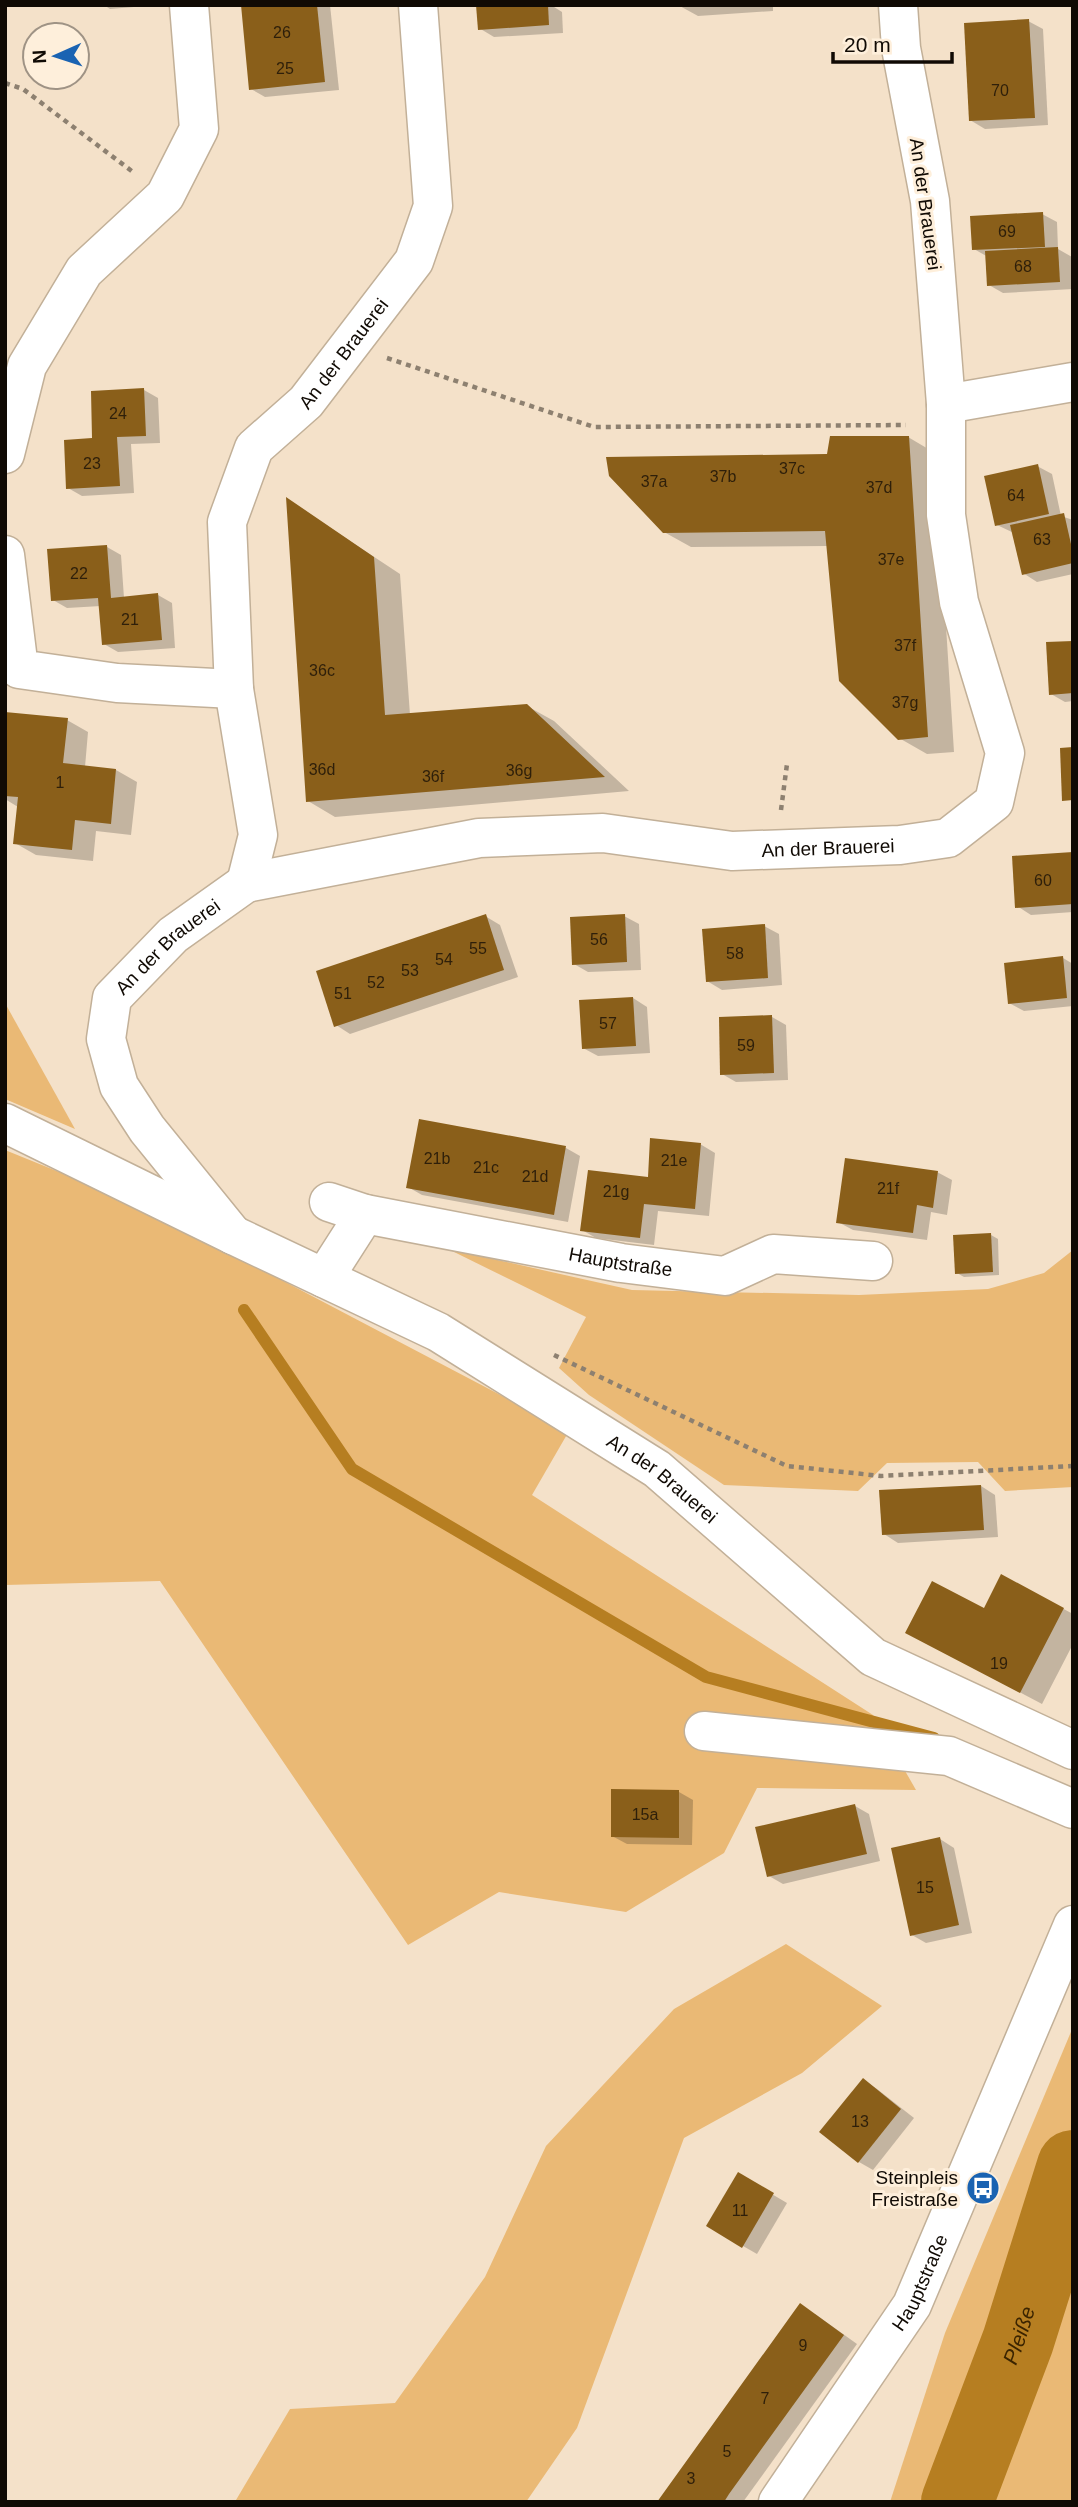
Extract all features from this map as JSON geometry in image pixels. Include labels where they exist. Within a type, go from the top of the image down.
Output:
[{"type":"street","points":[[5,454],[27,366],[84,271],[165,196],[199,129],[189,5]]},
{"type":"street","name":"An der Brauerei","points":[[246,883],[258,835],[234,689],[227,522],[254,449],[306,402],[414,261],[433,206],[418,5]]},
{"type":"street","name":"An der Brauerei","points":[[233,1235],[147,1129],[118,1086],[106,1039],[112,998],[173,935],[246,883],[479,838],[603,833],[732,851],[900,845],[948,838],[995,802],[1005,753],[959,602],[946,515],[946,414],[930,201],[901,48],[898,5]]},
{"type":"street","points":[[946,414],[1073,382]]},
{"type":"street","points":[[5,555],[19,669],[117,683],[234,689]]},
{"type":"street","name":"An der Brauerei","points":[[5,1123],[438,1332],[657,1469],[873,1657],[1073,1749]]},
{"type":"street","name":"Hauptstraße","points":[[329,1202],[365,1214],[621,1263],[725,1276],[773,1254],[873,1261]]},
{"type":"street","points":[[324,1278],[365,1214]]},
{"type":"street","points":[[704,1731],[949,1756],[1073,1809]]},
{"type":"street","name":"Hauptstraße","points":[[778,2502],[912,2305],[1073,1925]]},
{"type":"path","points":[[5,83],[23,89],[165,196]]},
{"type":"path","points":[[350,345],[594,427],[946,414]]},
{"type":"path","points":[[550,1353],[787,1466],[881,1476],[1073,1466]]},
{"type":"shaded area","points":[[5,1003],[75,1129],[5,1099]]},
{"type":"shaded area","points":[[5,1150],[133,1202],[569,1431],[532,1495],[873,1715],[916,1790],[757,1788],[724,1853],[626,1912],[499,1892],[408,1945],[160,1581],[5,1585]]},
{"type":"shaded area","points":[[448,1249],[632,1290],[859,1295],[988,1289],[1044,1273],[1073,1250],[1073,1487],[1005,1491],[978,1462],[887,1463],[858,1491],[724,1485],[589,1395],[559,1368],[586,1317]]},
{"type":"shaded area","points":[[786,1944],[882,2006],[802,2073],[684,2138],[577,2428],[526,2502],[232,2502],[236,2500],[290,2409],[395,2403],[485,2277],[546,2146],[674,2009]]},
{"type":"shaded area","points":[[1073,2027],[1073,2502],[890,2502],[945,2333]]},
{"type":"building","points":[[241,5],[317,5],[325,82],[249,90]]},
{"type":"building","points":[[476,5],[548,5],[549,25],[478,30]]},
{"type":"building","points":[[1029,19],[1035,118],[969,121],[964,23]]},
{"type":"building","points":[[1043,212],[1045,247],[972,250],[970,216]]},
{"type":"building","points":[[1058,247],[1060,282],[987,286],[985,251]]},
{"type":"building","points":[[144,388],[146,436],[117,437],[120,486],[66,489],[64,440],[92,438],[91,391]]},
{"type":"building","points":[[830,436],[909,436],[928,737],[898,740],[839,681],[825,531],[663,533],[609,476],[606,457],[827,454]]},
{"type":"building","points":[[1038,464],[1049,514],[995,526],[984,476]]},
{"type":"building","points":[[286,497],[374,557],[385,715],[527,704],[605,777],[306,802]]},
{"type":"building","points":[[1064,513],[1073,563],[1022,575],[1010,525]]},
{"type":"building","points":[[107,545],[111,598],[158,593],[162,640],[102,645],[98,598],[51,601],[47,549]]},
{"type":"building","points":[[1073,641],[1073,693],[1049,695],[1046,642]]},
{"type":"building","points":[[5,712],[68,718],[63,763],[116,769],[111,824],[75,820],[72,850],[13,844],[18,797],[5,796]]},
{"type":"building","points":[[1073,747],[1073,800],[1062,801],[1060,748]]},
{"type":"building","points":[[1073,852],[1073,904],[1015,908],[1012,856]]},
{"type":"building","points":[[486,914],[504,970],[334,1027],[316,971]]},
{"type":"building","points":[[625,914],[627,962],[572,965],[570,917]]},
{"type":"building","points":[[765,924],[768,978],[706,982],[702,929]]},
{"type":"building","points":[[1063,956],[1067,998],[1008,1004],[1004,963]]},
{"type":"building","points":[[633,997],[636,1046],[582,1049],[579,1000]]},
{"type":"building","points":[[772,1015],[774,1073],[720,1075],[719,1017]]},
{"type":"building","points":[[419,1119],[566,1146],[554,1215],[406,1188]]},
{"type":"building","points":[[650,1138],[701,1143],[695,1209],[644,1204],[640,1238],[580,1231],[588,1170],[648,1177]]},
{"type":"building","points":[[845,1158],[938,1171],[933,1208],[917,1205],[913,1233],[836,1223]]},
{"type":"building","points":[[991,1233],[993,1272],[955,1274],[953,1235]]},
{"type":"building","points":[[981,1485],[984,1530],[882,1535],[879,1490]]},
{"type":"building","points":[[1001,1574],[1064,1608],[1020,1693],[905,1633],[932,1581],[984,1608]]},
{"type":"building","points":[[611,1789],[679,1790],[679,1838],[611,1837]]},
{"type":"building","points":[[855,1804],[867,1854],[767,1877],[755,1827]]},
{"type":"building","points":[[940,1837],[959,1925],[910,1936],[891,1848]]},
{"type":"building","points":[[863,2078],[901,2109],[858,2163],[819,2132]]},
{"type":"building","points":[[738,2172],[774,2193],[742,2248],[706,2226]]},
{"type":"building","points":[[800,2303],[844,2335],[724,2502],[657,2502]]},
{"type":"waterway","points":[[244,1310],[352,1469],[706,1677],[934,1738]]},
{"type":"waterway","name":"Pleiße","points":[[957,2502],[1018,2341],[1073,2166]]},
{"type":"place","name":"Steinpleis Freistraße","points":[[983,2188]]}]
